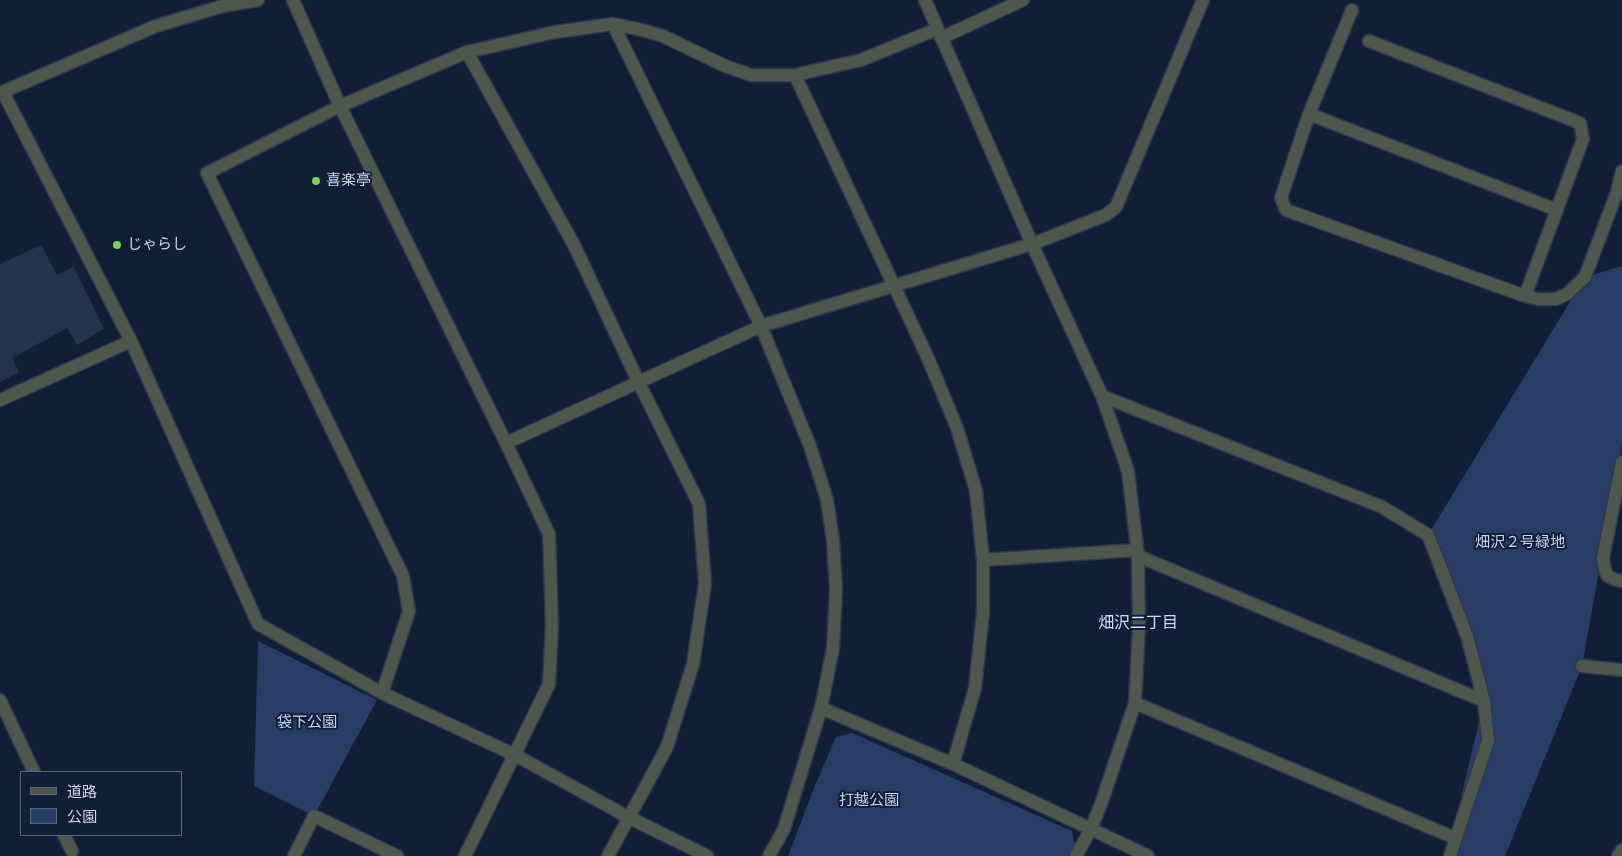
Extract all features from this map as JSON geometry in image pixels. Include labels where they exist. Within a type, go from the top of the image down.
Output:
[{"type":"street","points":[[258,0],[223,6],[156,26],[1,92],[131,341],[258,624],[382,693],[515,754],[628,817],[707,856]]},
{"type":"street","points":[[293,0],[340,106],[549,534],[552,616],[549,684],[465,856]]},
{"type":"street","points":[[925,0],[1032,244],[1102,396],[1128,471],[1137,553],[1139,628],[1135,703],[1091,829],[1076,856]]},
{"type":"street","points":[[382,693],[410,611],[404,576],[207,173],[340,106],[467,52],[555,32],[613,24],[663,36],[726,66],[751,75],[795,75],[861,60],[939,34],[1023,0]]},
{"type":"street","points":[[506,443],[760,326],[1032,244],[1106,215],[1116,207],[1203,0]]},
{"type":"street","points":[[1352,10],[1309,114],[1281,198],[1286,210],[1526,296],[1538,299],[1556,299],[1567,294],[1585,277],[1622,172]]},
{"type":"street","points":[[613,24],[760,326],[810,446],[827,500],[833,540],[836,590],[833,648],[820,708],[784,829],[768,856]]},
{"type":"street","points":[[1369,41],[1580,123],[1583,139],[1526,296]]},
{"type":"street","points":[[467,52],[574,245],[699,504],[705,584],[693,664],[667,747],[608,856]]},
{"type":"street","points":[[795,75],[927,356],[957,428],[976,491],[983,560],[983,613],[975,688],[953,764]]},
{"type":"street","points":[[1309,114],[1557,210]]},
{"type":"street","points":[[0,400],[131,341]]},
{"type":"street","points":[[1102,396],[1382,507],[1428,535],[1467,636],[1484,701],[1488,741],[1450,856]]},
{"type":"street","points":[[1622,462],[1603,558],[1604,573],[1612,580],[1622,581]]},
{"type":"street","points":[[983,560],[1137,553],[1484,701]]},
{"type":"street","points":[[1582,666],[1622,670]]},
{"type":"street","points":[[0,700],[34,771]]},
{"type":"street","points":[[1135,703],[1455,838]]},
{"type":"street","points":[[820,708],[953,764],[1148,856]]},
{"type":"street","points":[[294,856],[314,816],[397,856]]},
{"type":"street","points":[[64,836],[72,851]]},
{"type":"street","points":[[1618,856],[1622,850]]},
{"type":"green space","name":"畑沢２号緑地","points":[[1622,266],[1622,442],[1582,666],[1505,856],[1447,856],[1484,701],[1428,535],[1585,277]]},
{"type":"green space","name":"袋下公園","points":[[258,641],[377,700],[314,816],[254,786]]},
{"type":"green space","name":"打越公園","points":[[852,733],[1072,831],[1076,856],[788,856],[836,737]]},
{"type":"building","points":[[41,245],[57,275],[74,267],[104,329],[77,345],[67,328],[12,358],[19,372],[0,382],[0,264]]},
{"type":"place","name":"喜楽亭","points":[[316,181]]},
{"type":"place","name":"じゃらし","points":[[117,245]]},
{"type":"district","name":"畑沢二丁目","points":[[1138,624]]}]
